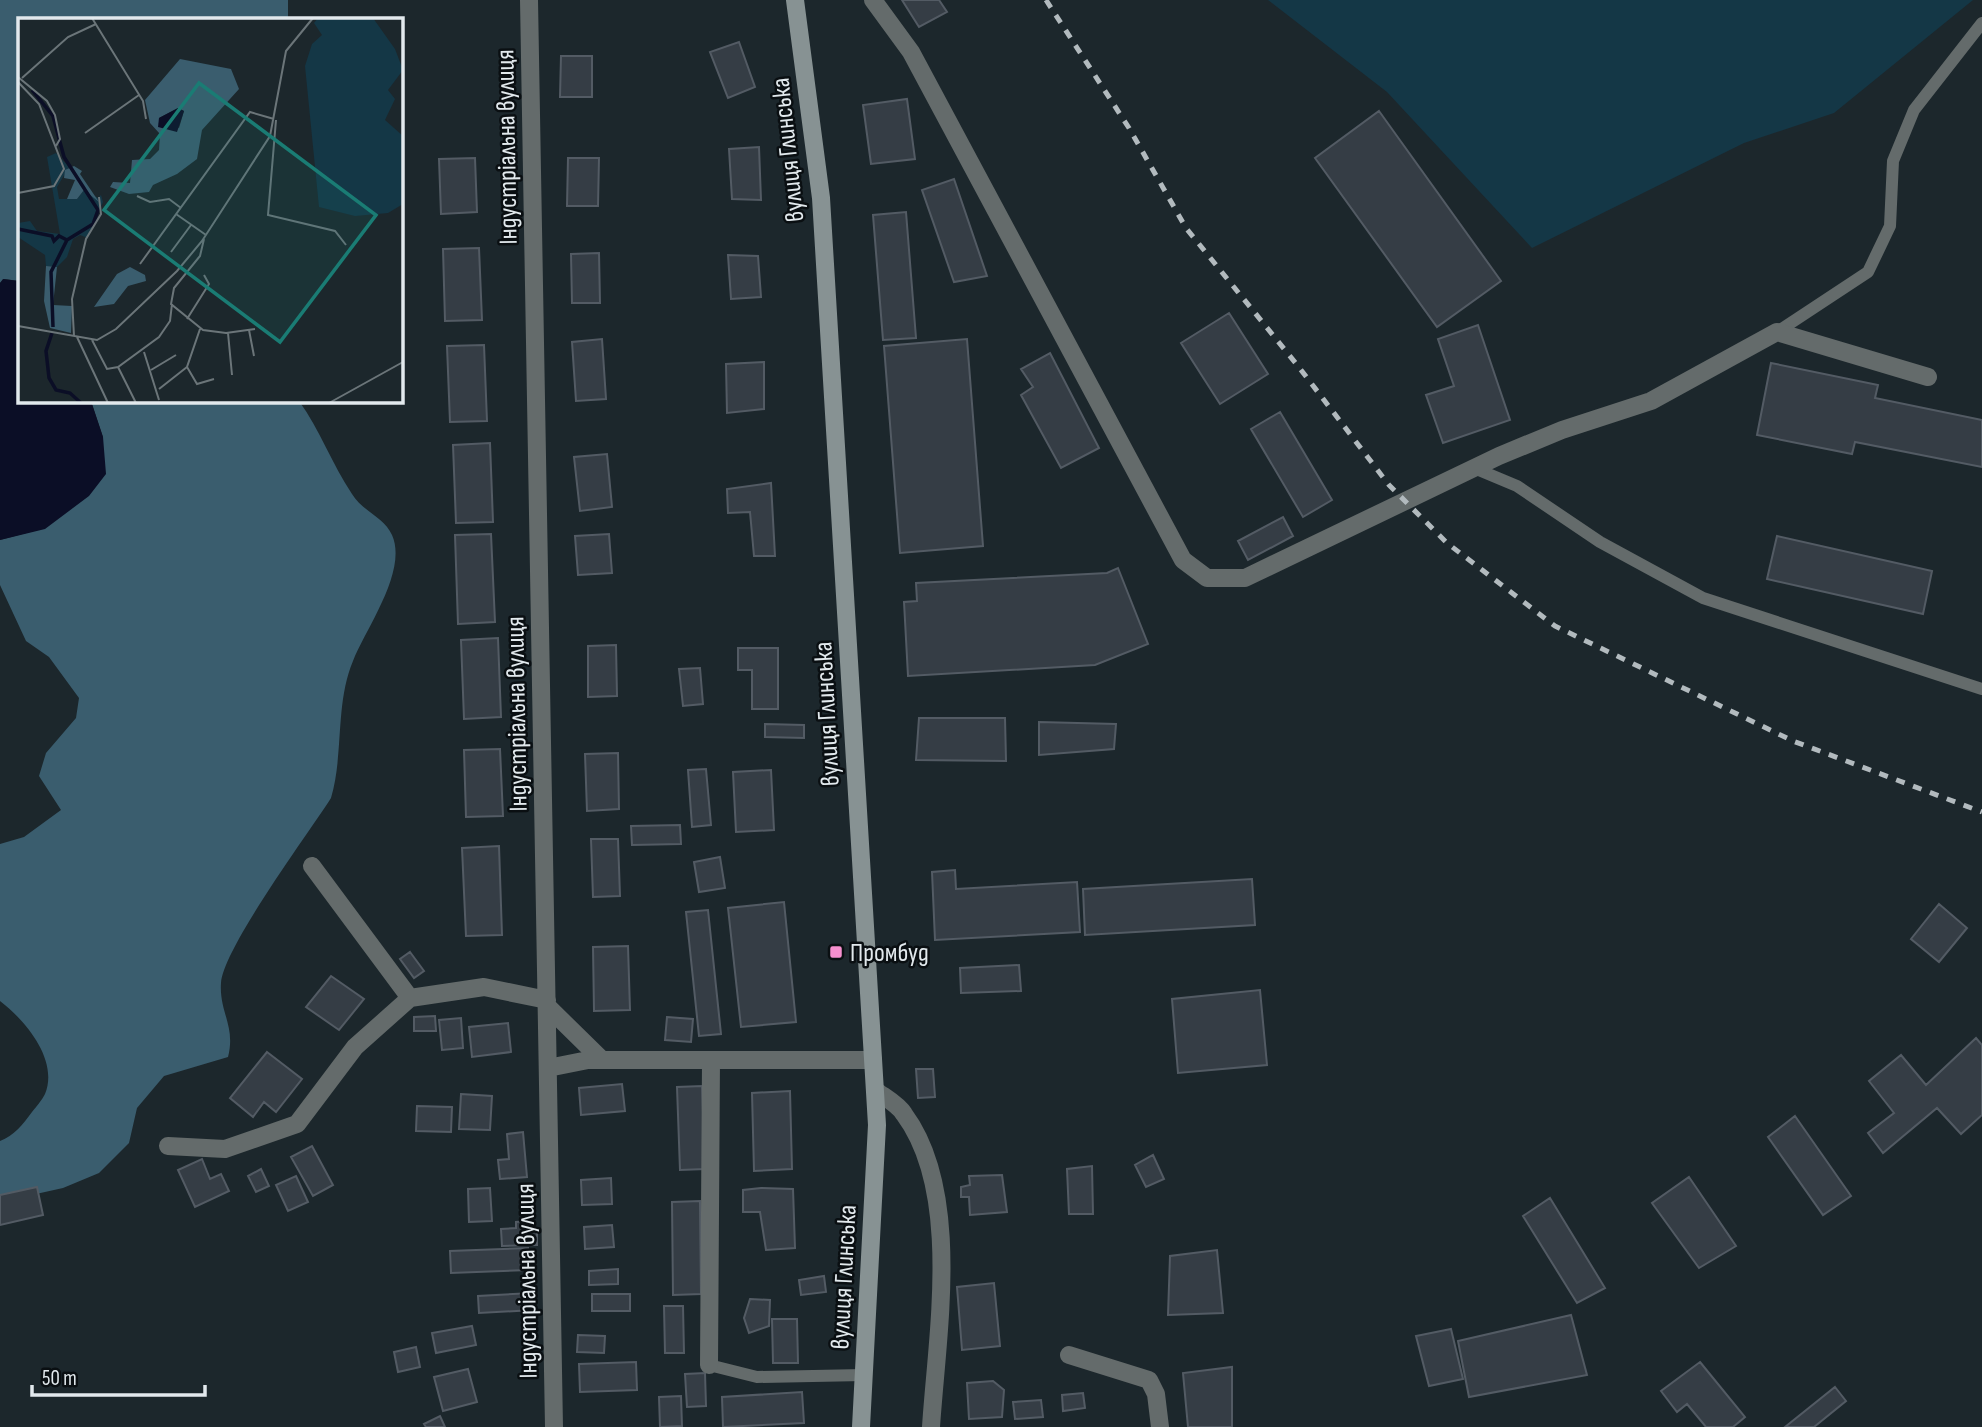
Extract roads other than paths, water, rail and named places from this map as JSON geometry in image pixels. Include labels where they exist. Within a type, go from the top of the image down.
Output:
[{"type":"main road","name":"вулиця Глинська","points":[[795,0],[821,198],[877,1125],[861,1427]]},
{"type":"street","name":"Індустріальна вулиця","points":[[529,0],[554,1427]]},
{"type":"street","points":[[873,0],[911,52],[1183,560],[1207,578],[1245,578],[1474,468],[1562,430],[1651,401],[1777,332],[1928,377]]},
{"type":"street","points":[[312,866],[410,998]]},
{"type":"street","points":[[168,1146],[225,1149],[297,1124],[355,1047],[410,998],[484,988],[547,1003],[602,1060]]},
{"type":"street","points":[[548,1068],[602,1060],[873,1060]]},
{"type":"street","points":[[709,1365],[711,1060]]},
{"type":"street","points":[[875,1090],[903,1112],[927,1156],[943,1239],[931,1427]]},
{"type":"street","points":[[1069,1355],[1149,1380],[1156,1394],[1160,1427]]},
{"type":"lane","points":[[1777,332],[1868,272],[1890,226],[1893,161],[1914,110],[1982,23]]},
{"type":"lane","points":[[1474,468],[1517,486],[1600,542],[1703,598],[1982,689]]},
{"type":"lane","points":[[709,1365],[757,1377],[864,1375]]},
{"type":"railway","points":[[1046,0],[1129,128],[1186,228],[1298,366],[1389,485],[1447,543],[1555,626],[1793,741],[1982,812]]},
{"type":"place","name":"Промбуд","points":[[836,952]]}]
